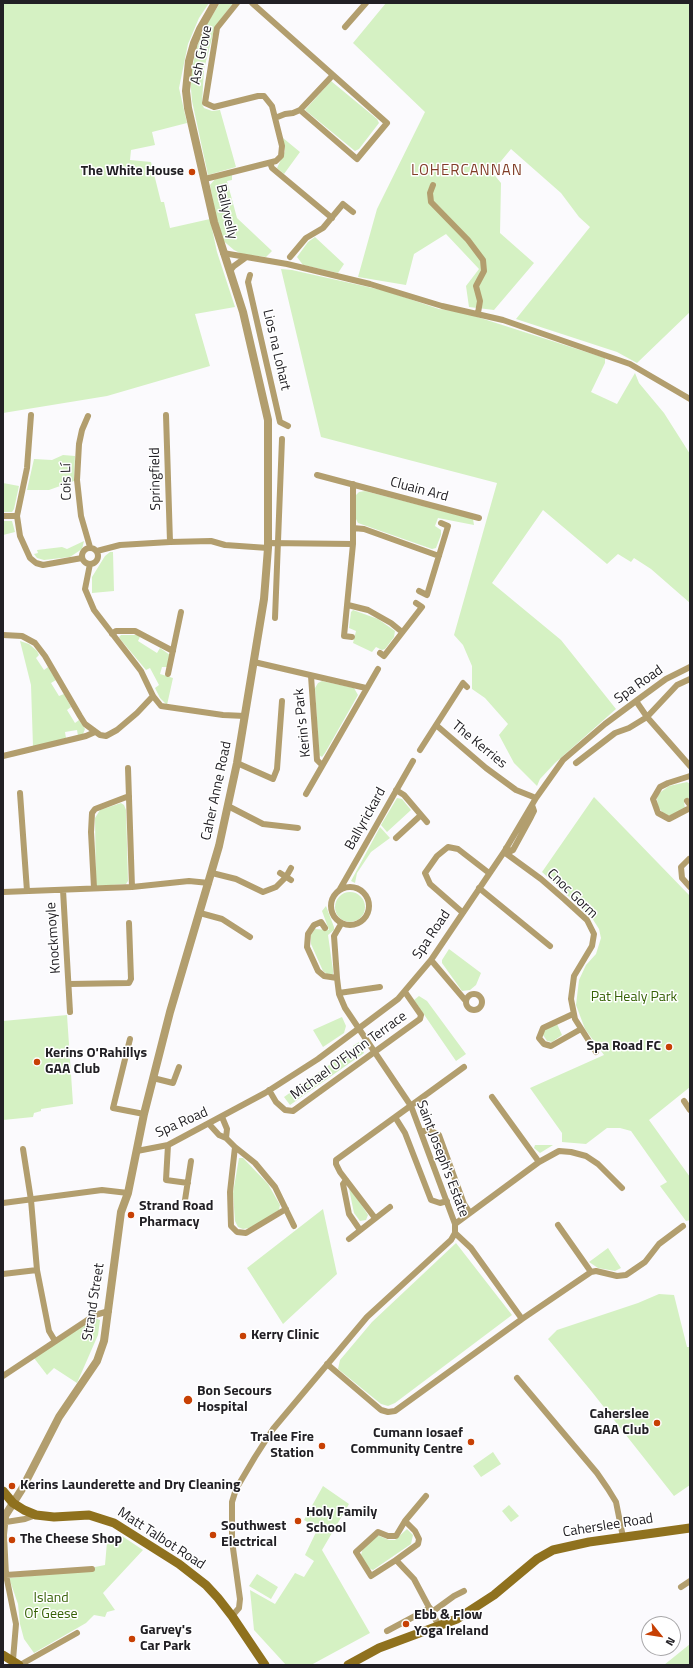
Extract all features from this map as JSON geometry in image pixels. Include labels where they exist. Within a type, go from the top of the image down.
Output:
[{"type":"main road","name":"Matt Talbot Road","points":[[3,1491],[12,1501],[24,1510],[36,1515],[54,1517],[89,1515],[114,1523],[196,1577],[206,1586],[232,1616],[265,1665]]},
{"type":"main road","name":"Caherslee Road","points":[[348,1665],[379,1648],[457,1620],[471,1612],[537,1559],[553,1550],[623,1537],[690,1528]]},
{"type":"main road","points":[[3,1655],[18,1663]]},
{"type":"street","name":"Ballyvelly","points":[[215,3],[197,36],[189,61],[187,78],[188,108],[214,222],[243,312],[269,428]]},
{"type":"street","name":"Ash Grove","points":[[237,3],[217,28],[206,89],[205,103],[214,107],[258,96],[264,96],[272,106],[282,146],[281,156],[276,161],[270,163]]},
{"type":"street","points":[[252,3],[387,123],[357,159],[300,110]]},
{"type":"street","points":[[345,27],[366,3]]},
{"type":"street","points":[[276,118],[300,110],[333,75]]},
{"type":"street","points":[[359,156],[365,161]]},
{"type":"street","points":[[205,179],[270,163],[272,168],[332,218]]},
{"type":"street","points":[[433,185],[430,193],[431,202],[468,240],[483,260],[484,271],[476,286],[480,301],[478,313]]},
{"type":"street","points":[[290,257],[306,238],[322,228],[332,218],[343,204],[353,212]]},
{"type":"street","points":[[223,253],[245,258],[293,265],[370,284],[442,306],[478,313],[503,320],[630,364],[690,398]]},
{"type":"street","points":[[230,271],[245,258]]},
{"type":"street","name":"Lios na Lohart","points":[[250,275],[248,282],[280,422],[288,426]]},
{"type":"street","points":[[254,358],[265,355]]},
{"type":"street","points":[[30,415],[27,468],[17,516],[20,536],[30,558],[36,563],[42,565],[82,558]]},
{"type":"street","name":"Springfield","points":[[166,415],[170,542]]},
{"type":"street","name":"Cois Lí","points":[[88,416],[82,430],[79,444],[78,480],[81,516],[90,547]]},
{"type":"street","name":"Caher Anne Road","points":[[137,1150],[144,1114],[177,986],[212,873],[228,806],[246,716],[264,599],[268,545],[269,428]]},
{"type":"street","points":[[275,618],[282,439]]},
{"type":"street","name":"Cluain Ard","points":[[317,475],[479,518]]},
{"type":"street","points":[[352,637],[344,636],[353,544],[353,484]]},
{"type":"street","points":[[3,516],[17,516]]},
{"type":"street","name":"Cluain Ard","points":[[419,591],[427,595],[448,526],[441,523]]},
{"type":"street","points":[[353,528],[364,529],[439,556]]},
{"type":"street","points":[[82,558],[84,550],[90,547],[97,551],[120,545],[170,542],[211,541],[226,545],[268,545],[279,543],[353,544]]},
{"type":"street","points":[[90,564],[98,560],[97,551]]},
{"type":"street","points":[[82,558],[90,564]]},
{"type":"street","points":[[90,564],[85,589],[94,610],[141,671],[153,696],[161,706],[246,716]]},
{"type":"street","points":[[380,653],[384,656],[422,607],[416,602]]},
{"type":"street","points":[[348,605],[368,610],[402,632]]},
{"type":"street","points":[[168,674],[181,612]]},
{"type":"street","points":[[112,634],[116,631],[135,631],[173,651]]},
{"type":"street","points":[[3,635],[22,636],[35,643],[45,656],[80,716],[95,732],[106,736],[112,734],[137,713],[153,696]]},
{"type":"street","name":"Kerin's Park","points":[[254,662],[366,688]]},
{"type":"street","name":"Spa Road","points":[[137,1150],[168,1145],[222,1117],[269,1090],[318,1059],[359,1029],[404,992],[431,960],[505,850],[513,850],[534,811],[532,805],[563,760],[605,724],[666,679],[690,667]]},
{"type":"street","name":"Kerin's Park","points":[[306,794],[378,669]]},
{"type":"street","name":"Kerin's Park","points":[[311,676],[317,760],[322,765]]},
{"type":"street","points":[[576,763],[614,733],[628,728],[647,717],[677,686],[690,679]]},
{"type":"street","name":"The Kerries","points":[[468,687],[463,683],[436,725],[486,768],[516,790],[536,798]]},
{"type":"street","name":"Kerin's Park","points":[[237,763],[273,778],[277,770],[282,701]]},
{"type":"street","points":[[636,701],[647,717],[690,766]]},
{"type":"street","points":[[420,750],[436,725]]},
{"type":"street","points":[[3,756],[86,736],[95,732]]},
{"type":"street","name":"Ballyrickard","points":[[341,924],[332,915],[330,904],[340,889],[412,761]]},
{"type":"street","points":[[128,768],[132,887]]},
{"type":"street","points":[[689,805],[685,812],[669,819],[658,813],[653,799],[660,787],[690,776]]},
{"type":"street","points":[[396,790],[404,795],[427,822]]},
{"type":"street","name":"Knockmoyle","points":[[20,793],[26,891]]},
{"type":"street","points":[[94,888],[91,832],[92,813],[95,809],[129,796]]},
{"type":"street","points":[[228,806],[263,824],[298,828]]},
{"type":"street","points":[[396,838],[421,814]]},
{"type":"street","points":[[462,912],[430,884],[425,872],[437,856],[448,847],[458,849],[489,873]]},
{"type":"street","name":"Cnoc Gorm","points":[[505,850],[541,879],[587,920],[594,934],[592,946],[574,976],[571,999],[573,1014],[596,1052]]},
{"type":"street","points":[[689,860],[681,867],[682,878],[690,887]]},
{"type":"street","points":[[212,873],[236,879],[263,892],[276,887],[289,878],[291,868]]},
{"type":"street","points":[[280,873],[289,878]]},
{"type":"street","name":"Knockmoyle","points":[[3,892],[132,887],[188,881],[209,883]]},
{"type":"street","points":[[340,889],[347,887],[360,889],[365,894],[369,906],[365,918],[360,923],[354,925],[341,924],[334,936],[339,993],[345,1008],[359,1029]]},
{"type":"street","points":[[479,888],[550,946]]},
{"type":"street","name":"Knockmoyle","points":[[63,890],[70,1012]]},
{"type":"street","points":[[200,913],[222,919],[250,937]]},
{"type":"street","points":[[325,928],[321,922],[314,925],[308,934],[307,947],[318,971],[324,976],[337,978]]},
{"type":"street","name":"Knockmoyle","points":[[69,984],[129,982],[131,979],[129,923]]},
{"type":"street","points":[[431,960],[465,1000]]},
{"type":"street","points":[[339,993],[380,988]]},
{"type":"street","name":"Michael O'Flynn Terrace","points":[[269,1090],[276,1102],[285,1110],[293,1111],[420,1018],[421,1015],[404,992]]},
{"type":"street","points":[[573,1014],[542,1028],[539,1038],[544,1044],[550,1046],[581,1029]]},
{"type":"street","name":"Saint Joseph's Estate","points":[[232,1616],[239,1608],[240,1599],[231,1522],[232,1502],[236,1489],[264,1441],[327,1364],[368,1317],[451,1240],[456,1233],[455,1224],[447,1201],[422,1131],[411,1106],[359,1029]]},
{"type":"street","points":[[130,1039],[113,1108],[144,1114]]},
{"type":"street","points":[[153,1078],[173,1083],[179,1067]]},
{"type":"street","points":[[376,1218],[346,1180],[336,1164],[336,1160],[464,1067]]},
{"type":"street","points":[[492,1097],[539,1162]]},
{"type":"street","points":[[684,1102],[690,1110]]},
{"type":"street","points":[[222,1117],[227,1129],[226,1138]]},
{"type":"street","points":[[395,1117],[405,1133],[431,1200],[440,1202],[447,1201]]},
{"type":"street","points":[[209,1124],[219,1135],[226,1138],[255,1163],[275,1187],[294,1226]]},
{"type":"street","points":[[422,1131],[431,1131],[439,1135],[464,1204],[470,1213]]},
{"type":"street","points":[[168,1145],[166,1180],[188,1183]]},
{"type":"street","points":[[235,1147],[230,1192],[231,1226],[237,1232],[246,1233],[286,1209]]},
{"type":"street","points":[[23,1149],[31,1200],[37,1270],[49,1332],[55,1341]]},
{"type":"street","name":"Strand Street","points":[[5,1519],[12,1501],[59,1417],[99,1356],[104,1341],[109,1312],[118,1228],[121,1212],[128,1193],[137,1150]]},
{"type":"street","points":[[455,1224],[539,1162],[559,1151],[572,1152],[586,1156],[598,1164],[622,1188]]},
{"type":"street","points":[[185,1200],[191,1161]]},
{"type":"street","points":[[346,1180],[343,1184],[349,1214],[360,1230]]},
{"type":"street","points":[[3,1203],[102,1190],[128,1193]]},
{"type":"street","points":[[348,1239],[390,1207]]},
{"type":"street","points":[[558,1225],[591,1272]]},
{"type":"street","points":[[327,1364],[380,1410],[388,1412],[395,1411],[522,1319],[591,1272],[596,1271],[617,1276],[626,1275],[645,1262],[659,1244],[683,1226]]},
{"type":"street","points":[[456,1233],[471,1248],[522,1319]]},
{"type":"street","points":[[3,1274],[37,1270]]},
{"type":"street","points":[[3,1376],[95,1315],[109,1312]]},
{"type":"street","points":[[517,1378],[597,1473],[608,1489],[616,1502],[623,1537]]},
{"type":"street","points":[[405,1521],[415,1531],[419,1539],[418,1544],[371,1576],[356,1552],[378,1532],[388,1536],[396,1536],[405,1521],[426,1496]]},
{"type":"street","points":[[36,1515],[30,1518],[5,1519],[4,1531],[6,1575],[16,1624],[18,1663],[29,1661],[76,1633]]},
{"type":"street","points":[[396,1560],[414,1579],[439,1626]]},
{"type":"street","points":[[6,1575],[92,1569]]},
{"type":"street","points":[[681,1587],[690,1581]]},
{"type":"street","points":[[387,1631],[431,1610],[464,1591]]},
{"type":"green space","points":[[3,3],[209,3],[199,18],[188,44],[179,88],[187,123],[152,132],[155,145],[131,150],[130,160],[151,162],[161,202],[164,202],[170,228],[210,219],[217,252],[235,307],[195,314],[210,366],[107,396],[3,413]]},
{"type":"green space","points":[[220,3],[233,3],[215,27],[204,69],[202,104],[204,108],[212,111],[220,110],[236,167],[208,175],[192,101],[190,77],[197,47],[203,30]]},
{"type":"green space","points":[[386,3],[690,3],[690,312],[637,363],[617,352],[516,319],[590,227],[579,217],[561,193],[511,149],[492,172],[501,183],[500,233],[534,263],[494,310],[469,307],[466,286],[479,269],[446,234],[414,254],[406,285],[358,277],[377,209],[425,112],[353,43]]},
{"type":"green space","points":[[331,81],[377,119],[379,123],[359,149],[355,151],[305,110]]},
{"type":"green space","points":[[283,138],[300,152],[284,174],[277,168],[285,151]]},
{"type":"green space","points":[[232,174],[232,180],[227,181],[237,218],[272,251],[266,257],[242,254],[234,250],[220,238],[210,185],[216,178]]},
{"type":"green space","points":[[315,237],[344,264],[338,273],[303,265],[297,257],[308,242]]},
{"type":"green space","points":[[281,269],[292,270],[386,291],[439,309],[465,313],[605,358],[605,363],[591,392],[617,404],[635,373],[639,383],[664,413],[690,454],[690,603],[651,569],[634,558],[631,562],[618,554],[607,564],[543,510],[492,583],[561,640],[616,709],[555,763],[540,779],[537,786],[514,763],[499,735],[508,724],[485,698],[472,689],[472,666],[463,645],[454,635],[497,483],[321,437]]},
{"type":"green space","points":[[63,455],[75,456],[74,481],[49,490],[27,490],[34,459],[52,460]]},
{"type":"green space","points":[[3,483],[19,486],[12,512],[3,512]]},
{"type":"green space","points":[[365,491],[473,519],[474,525],[438,518],[435,526],[441,530],[441,535],[436,548],[432,549],[358,523],[356,519],[355,496],[359,492]]},
{"type":"green space","points":[[3,521],[12,521],[15,532],[3,535]]},
{"type":"green space","points":[[84,541],[82,549],[70,557],[44,560],[37,558],[34,554],[38,553],[37,550],[62,547],[67,549]]},
{"type":"green space","points":[[110,552],[113,552],[114,591],[92,593],[92,577],[105,556]]},
{"type":"green space","points":[[353,610],[378,619],[395,631],[394,637],[385,649],[382,650],[376,647],[372,652],[353,643],[356,631],[349,628],[351,612]]},
{"type":"green space","points":[[121,635],[138,635],[140,637],[138,641],[157,653],[160,648],[170,655],[167,667],[162,667],[160,674],[173,678],[167,705],[160,698],[155,688],[159,685],[150,668],[146,670],[121,640],[119,637]]},
{"type":"green space","points":[[20,641],[29,644],[37,651],[39,655],[36,658],[44,670],[48,667],[56,680],[51,683],[59,696],[64,694],[71,707],[67,710],[75,723],[79,720],[85,729],[83,734],[78,736],[77,730],[65,732],[66,738],[33,747],[31,685]]},
{"type":"green space","points":[[322,681],[354,688],[358,695],[322,757],[319,755],[315,688],[318,683]]},
{"type":"green space","points":[[687,782],[690,784],[690,800],[688,798],[684,801],[685,809],[671,816],[664,814],[658,807],[658,794],[669,786]]},
{"type":"green space","name":"Pat Healy Park","points":[[594,797],[690,896],[690,1087],[649,1120],[690,1177],[690,1220],[686,1221],[660,1186],[667,1182],[631,1131],[620,1128],[607,1128],[586,1144],[562,1142],[562,1133],[530,1088],[604,1055],[585,1029],[576,1005],[579,980],[586,965],[596,954],[601,938],[599,929],[592,918],[542,872]]},
{"type":"green space","points":[[397,798],[402,799],[411,810],[387,832],[381,825]]},
{"type":"green space","points":[[121,803],[124,805],[126,810],[128,881],[126,884],[96,886],[95,818],[100,810]]},
{"type":"green space","points":[[380,827],[390,838],[371,852],[357,873],[355,883],[351,881]]},
{"type":"green space","points":[[350,892],[361,896],[365,907],[361,918],[350,922],[339,918],[335,907],[339,896]]},
{"type":"green space","points":[[326,906],[334,927],[334,930],[328,935],[333,970],[333,974],[330,976],[323,971],[311,944],[311,935],[315,929],[329,930],[322,911]]},
{"type":"green space","points":[[449,949],[481,973],[476,985],[470,990],[462,991],[442,963],[442,960]]},
{"type":"green space","points":[[419,996],[427,1001],[466,1054],[456,1061],[414,1000]]},
{"type":"green space","name":"Kerins O'Rahillys GAA Club","points":[[67,1015],[73,1104],[41,1109],[41,1111],[34,1113],[33,1117],[3,1120],[3,1021]]},
{"type":"green space","points":[[342,1017],[346,1026],[344,1033],[323,1047],[313,1030]]},
{"type":"green space","points":[[557,1024],[562,1035],[552,1042],[547,1041],[543,1035],[544,1030]]},
{"type":"green space","points":[[359,1042],[364,1053],[290,1105],[284,1097],[353,1048],[353,1046]]},
{"type":"green space","points":[[535,1145],[553,1145],[540,1153],[534,1148]]},
{"type":"green space","points":[[239,1158],[243,1158],[268,1184],[280,1205],[279,1210],[266,1219],[249,1228],[243,1229],[238,1227],[235,1221],[233,1193]]},
{"type":"green space","points":[[349,1189],[351,1189],[368,1215],[366,1220],[360,1221],[354,1213]]},
{"type":"green space","points":[[323,1209],[337,1274],[283,1324],[247,1268]]},
{"type":"green space","points":[[456,1243],[512,1315],[395,1403],[388,1406],[381,1404],[338,1369],[340,1360],[372,1322]]},
{"type":"green space","points":[[608,1248],[621,1268],[615,1271],[598,1268],[589,1262]]},
{"type":"green space","name":"Caherslee GAA Club","points":[[659,1294],[674,1295],[687,1347],[690,1347],[690,1485],[674,1496],[548,1339],[557,1330],[638,1303]]},
{"type":"green space","points":[[95,1318],[100,1320],[98,1335],[77,1383],[54,1368],[47,1375],[34,1358]]},
{"type":"green space","points":[[493,1452],[501,1464],[481,1477],[473,1466]]},
{"type":"green space","points":[[323,1486],[349,1504],[322,1550],[370,1633],[311,1665],[286,1665],[254,1630],[250,1590],[275,1604],[295,1573],[304,1577],[314,1561],[305,1555],[318,1528],[304,1520]]},
{"type":"green space","points":[[509,1505],[519,1516],[511,1522],[502,1511]]},
{"type":"green space","points":[[407,1529],[413,1535],[411,1544],[373,1570],[368,1568],[361,1555],[363,1548],[377,1535],[389,1540],[395,1540]]},
{"type":"green space","name":"Island Of Geese","points":[[122,1536],[143,1550],[103,1593],[115,1610],[107,1612],[105,1617],[94,1615],[86,1623],[34,1653],[24,1639],[20,1624],[18,1604],[9,1578],[94,1570],[95,1567],[105,1565],[107,1542]]},
{"type":"green space","points":[[257,1574],[278,1587],[271,1599],[249,1586]]},
{"type":"green space","points":[[690,1644],[690,1665],[664,1665],[675,1656],[681,1656],[681,1651]]},
{"type":"place","name":"The White House","points":[[192,172]]},
{"type":"place","name":"Spa Road FC","points":[[669,1047]]},
{"type":"place","name":"Kerins O'Rahillys GAA Club","points":[[37,1062]]},
{"type":"place","name":"Strand Road Pharmacy","points":[[131,1215]]},
{"type":"place","name":"Kerry Clinic","points":[[243,1336]]},
{"type":"place","name":"Bon Secours Hospital","points":[[188,1400]]},
{"type":"place","name":"Caherslee GAA Club","points":[[657,1423]]},
{"type":"place","name":"Cumann Iosaef Community Centre","points":[[471,1442]]},
{"type":"place","name":"Tralee Fire Station","points":[[322,1446]]},
{"type":"place","name":"Kerins Launderette and Dry Cleaning","points":[[12,1486]]},
{"type":"place","name":"Holy Family School","points":[[298,1521]]},
{"type":"place","name":"Southwest Electrical","points":[[213,1535]]},
{"type":"place","name":"The Cheese Shop","points":[[12,1540]]},
{"type":"place","name":"Ebb & Flow Yoga Ireland","points":[[406,1624]]},
{"type":"place","name":"Garvey's Car Park","points":[[132,1639]]},
{"type":"district","name":"LOHERCANNAN","points":[[467,171]]}]
